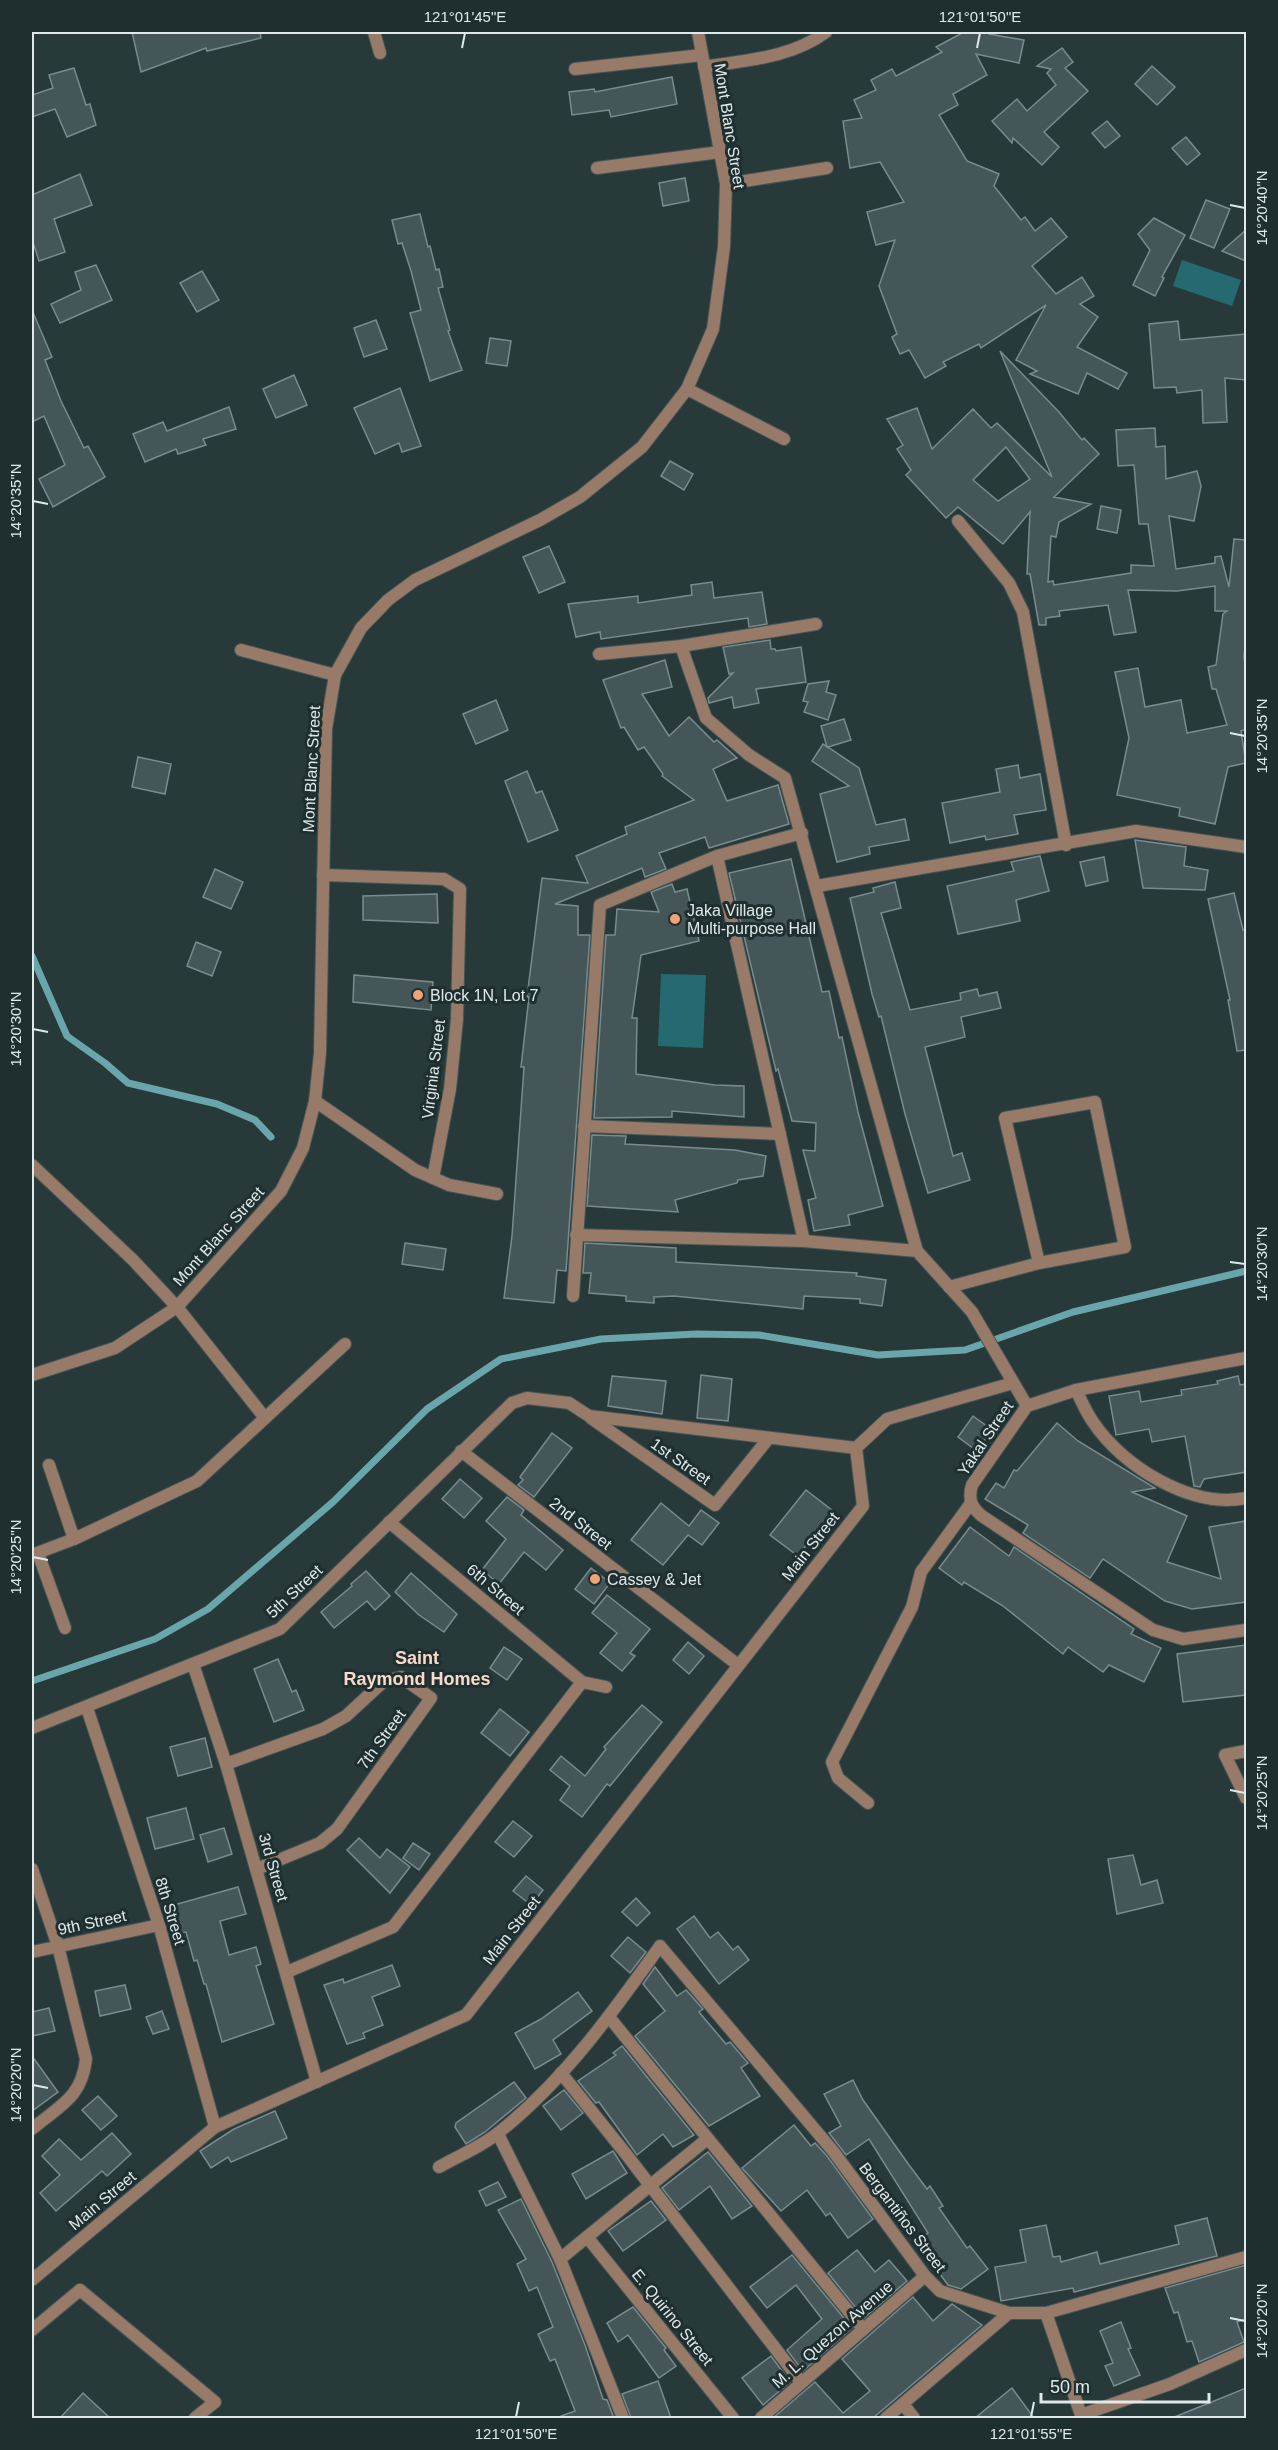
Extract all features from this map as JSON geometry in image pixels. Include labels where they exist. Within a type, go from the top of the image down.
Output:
[{"type":"street","points":[[374,32],[380,53]]},
{"type":"street","name":"Mont Blanc Street","points":[[32,1375],[115,1348],[177,1307],[281,1191],[303,1148],[315,1101],[320,1053],[327,729],[335,675],[360,628],[388,600],[415,580],[540,520],[580,497],[642,447],[687,388],[713,329],[724,247],[726,184],[698,32]]},
{"type":"street","points":[[575,69],[788,53],[812,42],[826,32]]},
{"type":"street","points":[[597,168],[720,152]]},
{"type":"street","points":[[726,184],[827,168]]},
{"type":"street","points":[[687,388],[784,439]]},
{"type":"street","points":[[958,521],[1009,583],[1023,612],[1066,845]]},
{"type":"street","points":[[599,654],[681,646],[816,624]]},
{"type":"street","points":[[681,646],[706,718],[748,755],[785,778],[917,1251],[972,1312],[1027,1406]]},
{"type":"street","points":[[241,650],[335,675]]},
{"type":"street","points":[[817,886],[1066,845],[1136,831],[1246,847]]},
{"type":"street","points":[[573,1296],[600,905],[717,856],[802,833]]},
{"type":"street","points":[[717,856],[804,1241]]},
{"type":"street","name":"Virginia Street","points":[[323,875],[444,879],[460,889],[457,1019],[450,1089],[433,1178]]},
{"type":"street","points":[[315,1101],[399,1160],[433,1178],[449,1185],[497,1194]]},
{"type":"street","points":[[949,1287],[1039,1263],[1125,1247],[1095,1102],[1005,1118],[1039,1263]]},
{"type":"street","points":[[584,1126],[780,1134]]},
{"type":"street","points":[[32,1165],[133,1260],[177,1307],[265,1418]]},
{"type":"street","points":[[576,1235],[804,1241],[917,1251]]},
{"type":"street","points":[[65,1628],[35,1554],[74,1539],[197,1481],[345,1344]]},
{"type":"street","name":"Yakal Street","points":[[1246,1358],[1076,1390],[1027,1406],[972,1485],[970,1503],[982,1516],[1153,1630],[1183,1639],[1246,1630]]},
{"type":"street","points":[[856,1448],[887,1419],[1013,1383]]},
{"type":"street","points":[[1076,1390],[1093,1422],[1110,1443],[1139,1467],[1178,1490],[1203,1498],[1230,1502],[1246,1498]]},
{"type":"street","name":"1st Street","points":[[527,1398],[568,1403],[715,1505],[768,1439]]},
{"type":"street","name":"5th Street","points":[[32,1728],[87,1708],[280,1629],[512,1402],[527,1398]]},
{"type":"street","name":"1st Street","points":[[589,1416],[856,1448]]},
{"type":"street","name":"Main Street","points":[[32,2280],[214,2127],[466,2015],[863,1506],[856,1448]]},
{"type":"street","name":"2nd Street","points":[[461,1451],[738,1665]]},
{"type":"street","points":[[49,1465],[74,1539]]},
{"type":"street","points":[[868,1803],[838,1778],[832,1762],[891,1652],[912,1607],[921,1572],[970,1503]]},
{"type":"street","name":"6th Street","points":[[389,1522],[582,1682]]},
{"type":"street","name":"3rd Street","points":[[192,1664],[226,1764],[317,2082]]},
{"type":"street","name":"7th Street","points":[[226,1764],[323,1729],[346,1716],[384,1681],[401,1677],[431,1698],[337,1829],[321,1843],[257,1869]]},
{"type":"street","points":[[287,1972],[393,1928],[582,1682],[606,1687]]},
{"type":"street","name":"8th Street","points":[[87,1708],[159,1925],[214,2127]]},
{"type":"street","points":[[1246,1751],[1225,1755],[1246,1798]]},
{"type":"street","points":[[32,1869],[58,1946],[86,2059],[84,2076],[76,2092],[32,2129]]},
{"type":"street","name":"9th Street","points":[[32,1952],[159,1925]]},
{"type":"street","name":"Bergantiños Street","points":[[609,2017],[660,1946],[833,2151],[925,2276],[940,2291],[1009,2313],[1046,2313],[1246,2257]]},
{"type":"street","points":[[439,2167],[498,2134],[561,2073],[609,2017],[863,2329]]},
{"type":"street","points":[[561,2073],[801,2382]]},
{"type":"street","points":[[498,2134],[560,2259],[623,2418]]},
{"type":"street","points":[[560,2259],[706,2139]]},
{"type":"street","name":"E. Quirino Street","points":[[587,2236],[733,2418]]},
{"type":"street","name":"M. L. Quezon Avenue","points":[[761,2418],[925,2276]]},
{"type":"street","points":[[32,2330],[80,2290],[214,2402],[195,2418]]},
{"type":"street","points":[[886,2418],[1009,2313]]},
{"type":"street","points":[[1046,2313],[1082,2417],[1170,2384],[1246,2350]]},
{"type":"street","points":[[903,2404],[914,2418]]},
{"type":"shaded area","points":[[1182,260],[1241,280],[1232,306],[1173,286]]},
{"type":"shaded area","points":[[661,974],[706,975],[703,1048],[658,1046]]},
{"type":"building","points":[[132,32],[260,32],[261,38],[207,51],[206,48],[141,72]]},
{"type":"building","points":[[964,32],[989,32],[989,34],[1024,40],[1019,63],[976,54],[987,75],[953,94],[958,105],[939,115],[967,161],[999,174],[994,186],[1021,220],[1025,217],[1035,231],[1051,218],[1067,237],[1032,266],[1056,294],[1082,277],[1094,296],[1080,304],[1098,317],[1077,347],[1127,373],[1118,389],[1087,373],[1078,394],[1030,374],[1037,371],[1016,360],[1046,305],[981,348],[979,344],[943,362],[946,366],[925,378],[909,350],[900,354],[892,337],[897,334],[879,286],[895,240],[876,245],[867,212],[904,202],[880,162],[850,168],[843,121],[862,118],[854,100],[876,90],[871,80],[892,69],[896,76],[942,52],[936,47]]},
{"type":"building","points":[[1062,48],[1073,62],[1065,68],[1088,91],[1044,132],[1059,147],[1042,165],[1013,138],[1012,143],[992,121],[1017,99],[1027,111],[1056,85],[1047,73],[1051,69],[1037,66]]},
{"type":"building","points":[[1152,66],[1175,87],[1157,105],[1135,84]]},
{"type":"building","points":[[74,68],[86,105],[90,104],[96,125],[67,137],[55,109],[32,117],[32,95],[53,88],[49,75]]},
{"type":"building","points":[[672,77],[677,104],[611,117],[609,110],[572,115],[569,92],[594,89],[595,92]]},
{"type":"building","points":[[1107,121],[1120,136],[1105,148],[1092,133]]},
{"type":"building","points":[[1186,137],[1200,154],[1187,165],[1172,148]]},
{"type":"building","points":[[80,174],[92,205],[54,219],[65,252],[39,261],[32,239],[32,195]]},
{"type":"building","points":[[685,178],[689,201],[663,206],[659,183]]},
{"type":"building","points":[[1206,200],[1230,209],[1214,248],[1190,238]]},
{"type":"building","points":[[420,214],[428,247],[430,246],[436,270],[439,269],[443,287],[438,288],[450,330],[448,331],[462,370],[430,381],[410,313],[421,310],[402,243],[398,244],[392,220]]},
{"type":"building","points":[[1154,218],[1185,235],[1162,277],[1164,278],[1155,296],[1133,285],[1150,250],[1138,234]]},
{"type":"building","points":[[1246,230],[1246,261],[1222,251]]},
{"type":"building","points":[[96,265],[112,300],[60,323],[51,304],[81,290],[75,272]]},
{"type":"building","points":[[202,271],[219,300],[197,312],[180,283]]},
{"type":"building","points":[[32,310],[52,357],[45,360],[61,401],[84,448],[88,446],[105,477],[53,507],[39,479],[65,465],[44,416],[32,422]]},
{"type":"building","points":[[376,320],[387,349],[364,357],[354,328]]},
{"type":"building","points":[[1178,321],[1180,340],[1246,334],[1246,380],[1225,378],[1227,422],[1203,423],[1202,390],[1177,393],[1176,387],[1154,388],[1149,324]]},
{"type":"building","points":[[490,338],[511,341],[507,366],[486,363]]},
{"type":"building","points":[[1000,351],[1059,412],[1082,440],[1084,438],[1099,454],[1054,497],[1091,504],[1059,522],[1056,537],[1051,536],[1048,582],[1053,581],[1054,585],[1131,573],[1131,565],[1154,566],[1148,524],[1139,524],[1134,465],[1118,466],[1116,430],[1155,428],[1156,447],[1165,446],[1166,479],[1197,471],[1201,486],[1194,521],[1169,516],[1176,569],[1215,563],[1215,557],[1221,556],[1229,587],[1234,539],[1246,540],[1244,657],[1246,729],[1241,731],[1246,763],[1228,767],[1215,824],[1179,816],[1180,808],[1117,795],[1129,738],[1115,672],[1138,668],[1145,707],[1181,700],[1187,733],[1227,725],[1216,689],[1212,689],[1208,667],[1216,665],[1223,614],[1227,611],[1215,611],[1215,586],[1177,591],[1128,590],[1136,632],[1114,635],[1108,605],[1059,611],[1060,616],[1046,618],[1046,625],[1039,625],[1030,574],[1027,574],[1030,512],[1003,544],[958,507],[946,518],[906,475],[911,470],[897,449],[903,445],[887,419],[917,408],[932,449],[973,409],[991,428],[997,423],[1052,477]],"holes":[[[1006,447],[1030,479],[998,501],[973,480]]]},
{"type":"building","points":[[294,375],[307,405],[276,418],[263,389]]},
{"type":"building","points":[[400,388],[421,446],[402,452],[399,443],[375,454],[354,408]]},
{"type":"building","points":[[229,407],[236,429],[203,439],[206,445],[178,454],[176,449],[145,462],[133,434],[163,422],[167,431]]},
{"type":"building","points":[[670,461],[693,474],[684,490],[661,476]]},
{"type":"building","points":[[1101,506],[1121,510],[1117,533],[1097,529]]},
{"type":"building","points":[[549,546],[565,582],[539,593],[523,557]]},
{"type":"building","points":[[712,582],[714,598],[762,592],[767,624],[749,627],[748,618],[601,639],[600,632],[576,637],[568,604],[638,596],[638,603],[692,595],[691,585]]},
{"type":"building","points":[[770,640],[771,649],[776,651],[801,647],[806,682],[756,689],[759,703],[734,708],[732,697],[709,703],[708,698],[733,673],[729,674],[723,647]]},
{"type":"building","points":[[665,660],[672,687],[642,694],[669,736],[689,717],[714,742],[717,740],[737,758],[713,769],[727,801],[778,785],[789,824],[709,848],[705,837],[659,853],[666,869],[645,877],[642,868],[555,904],[578,906],[578,935],[590,935],[566,1271],[557,1270],[554,1303],[504,1298],[512,1236],[524,1067],[521,1067],[529,997],[527,997],[542,878],[588,883],[576,856],[627,834],[625,827],[694,800],[662,776],[663,774],[644,747],[638,750],[624,727],[621,728],[603,680]]},
{"type":"building","points":[[829,681],[826,692],[836,695],[828,720],[804,712],[808,702],[803,701],[808,684]]},
{"type":"building","points":[[496,700],[508,730],[476,744],[463,714]]},
{"type":"building","points":[[844,719],[851,740],[828,747],[859,768],[876,825],[905,819],[909,840],[869,847],[870,854],[837,862],[820,794],[849,786],[812,761],[823,744],[827,747],[821,726]]},
{"type":"building","points":[[138,757],[171,764],[165,794],[132,787]]},
{"type":"building","points":[[1018,765],[1020,778],[1040,774],[1046,810],[1014,815],[1018,834],[986,840],[985,836],[950,843],[942,803],[1000,792],[996,769]]},
{"type":"building","points":[[527,771],[536,793],[542,791],[558,830],[528,842],[505,781]]},
{"type":"building","points":[[1135,840],[1186,847],[1184,866],[1208,870],[1205,890],[1143,888]]},
{"type":"building","points":[[1040,856],[1049,891],[1016,900],[1020,921],[958,934],[947,886],[1014,871],[1011,862]]},
{"type":"building","points":[[1104,857],[1108,881],[1086,886],[1080,862]]},
{"type":"building","points":[[791,859],[822,992],[829,991],[883,1206],[848,1215],[850,1225],[814,1231],[808,1200],[816,1198],[803,1150],[815,1151],[816,1123],[792,1121],[778,1069],[776,1071],[729,873]]},
{"type":"building","points":[[215,869],[243,882],[231,909],[203,897]]},
{"type":"building","points":[[895,882],[901,908],[881,913],[910,1010],[961,1000],[960,993],[977,989],[979,996],[997,992],[1001,1008],[961,1017],[965,1037],[925,1047],[953,1156],[962,1153],[970,1180],[928,1193],[905,1114],[881,1016],[879,1017],[872,994],[850,898],[874,892],[873,888]]},
{"type":"building","points":[[672,884],[675,892],[687,889],[699,941],[641,955],[632,1018],[637,1018],[636,1074],[715,1085],[744,1086],[744,1117],[672,1111],[672,1117],[594,1118],[606,935],[615,935],[617,909],[659,912],[651,892]]},
{"type":"building","points":[[1234,893],[1243,930],[1246,929],[1246,1050],[1237,1051],[1228,1000],[1230,1000],[1208,899]]},
{"type":"building","points":[[437,894],[438,923],[363,920],[363,896]]},
{"type":"building","points":[[196,942],[221,952],[212,976],[187,966]]},
{"type":"building","points":[[354,975],[433,982],[431,1010],[353,1002]]},
{"type":"building","points":[[592,1135],[626,1136],[625,1144],[735,1150],[766,1156],[763,1176],[738,1180],[737,1183],[675,1200],[678,1212],[587,1206]]},
{"type":"building","points":[[405,1243],[446,1249],[443,1270],[402,1264]]},
{"type":"building","points":[[585,1243],[676,1248],[676,1262],[857,1273],[856,1276],[886,1280],[882,1306],[860,1303],[860,1299],[804,1296],[803,1309],[674,1296],[654,1297],[654,1303],[626,1301],[626,1296],[589,1293],[591,1273],[583,1273]]},
{"type":"building","points":[[701,1375],[732,1379],[728,1421],[697,1418]]},
{"type":"building","points":[[612,1376],[666,1381],[662,1414],[608,1406]]},
{"type":"building","points":[[1238,1376],[1240,1385],[1246,1384],[1246,1472],[1204,1479],[1200,1487],[1194,1486],[1185,1436],[1152,1442],[1149,1429],[1116,1435],[1109,1396],[1139,1391],[1141,1402],[1182,1395],[1181,1390],[1218,1384],[1217,1381]]},
{"type":"building","points":[[973,1416],[992,1430],[977,1451],[958,1437]]},
{"type":"building","points":[[1057,1423],[1078,1441],[1155,1488],[1132,1492],[1187,1516],[1167,1562],[1221,1579],[1209,1527],[1246,1521],[1246,1602],[1192,1609],[1165,1601],[1103,1559],[1090,1578],[1023,1533],[1028,1525],[985,1499],[996,1483],[1004,1488],[1014,1470],[1017,1471]]},
{"type":"building","points":[[552,1433],[572,1448],[534,1497],[518,1485],[523,1480],[520,1477]]},
{"type":"building","points":[[460,1479],[482,1498],[464,1518],[442,1499]]},
{"type":"building","points":[[806,1490],[833,1511],[798,1556],[770,1535]]},
{"type":"building","points":[[507,1497],[524,1510],[521,1515],[563,1550],[546,1570],[524,1552],[499,1584],[482,1570],[506,1539],[486,1521]]},
{"type":"building","points":[[661,1503],[689,1526],[701,1510],[719,1523],[702,1545],[688,1535],[663,1565],[631,1540]]},
{"type":"building","points":[[970,1527],[1009,1556],[1014,1547],[1134,1629],[1131,1634],[1161,1648],[1144,1682],[1109,1665],[1103,1672],[1068,1647],[1063,1654],[1003,1606],[964,1582],[962,1585],[939,1568]]},
{"type":"building","points":[[591,1568],[610,1583],[594,1604],[575,1589]]},
{"type":"building","points":[[366,1571],[390,1596],[375,1610],[367,1601],[334,1628],[321,1612]]},
{"type":"building","points":[[411,1573],[457,1614],[444,1632],[419,1615],[395,1592]]},
{"type":"building","points":[[607,1595],[650,1629],[630,1653],[635,1656],[622,1671],[600,1653],[617,1633],[592,1613]]},
{"type":"building","points":[[688,1642],[704,1656],[689,1674],[673,1660]]},
{"type":"building","points":[[1246,1645],[1246,1695],[1183,1702],[1177,1654]]},
{"type":"building","points":[[504,1647],[522,1659],[507,1680],[490,1668]]},
{"type":"building","points":[[278,1659],[292,1692],[296,1690],[304,1710],[274,1722],[254,1669]]},
{"type":"building","points":[[642,1705],[662,1722],[610,1786],[607,1784],[582,1817],[560,1800],[570,1786],[550,1770],[561,1756],[585,1776],[606,1749],[604,1747]]},
{"type":"building","points":[[500,1709],[529,1732],[510,1756],[481,1733]]},
{"type":"building","points":[[205,1738],[212,1767],[178,1776],[170,1747]]},
{"type":"building","points":[[186,1808],[194,1839],[155,1849],[147,1818]]},
{"type":"building","points":[[513,1821],[532,1836],[514,1857],[495,1842]]},
{"type":"building","points":[[224,1828],[232,1854],[208,1862],[200,1835]]},
{"type":"building","points":[[359,1838],[380,1858],[387,1849],[410,1867],[390,1893],[347,1850]]},
{"type":"building","points":[[413,1843],[430,1854],[419,1870],[403,1858]]},
{"type":"building","points":[[1133,1855],[1141,1885],[1157,1880],[1163,1903],[1117,1914],[1108,1859]]},
{"type":"building","points":[[526,1876],[543,1890],[531,1905],[513,1891]]},
{"type":"building","points":[[238,1887],[246,1914],[220,1921],[229,1955],[256,1947],[261,1964],[256,1966],[274,2024],[222,2042],[206,1984],[204,1984],[197,1960],[194,1961],[186,1932],[180,1933],[174,1905]]},
{"type":"building","points":[[636,1898],[650,1913],[637,1926],[622,1912]]},
{"type":"building","points":[[694,1916],[710,1938],[718,1932],[733,1950],[738,1946],[749,1960],[719,1984],[677,1929]]},
{"type":"building","points":[[628,1937],[646,1952],[630,1973],[611,1956]]},
{"type":"building","points":[[392,1965],[400,1986],[372,1997],[383,2025],[363,2033],[365,2038],[347,2044],[324,1985],[343,1979],[344,1983]]},
{"type":"building","points":[[655,1967],[677,1996],[686,1990],[703,2009],[699,2012],[726,2044],[730,2042],[748,2063],[741,2068],[760,2096],[709,2126],[635,2036],[665,2011],[643,1984]]},
{"type":"building","points":[[125,1985],[131,2009],[100,2016],[95,1991]]},
{"type":"building","points":[[578,1992],[592,2011],[553,2040],[561,2054],[535,2069],[515,2033],[541,2019]]},
{"type":"building","points":[[49,2008],[55,2031],[32,2036],[32,2012]]},
{"type":"building","points":[[162,2011],[169,2029],[153,2034],[146,2017]]},
{"type":"building","points":[[622,2046],[694,2135],[673,2147],[663,2134],[637,2155],[599,2102],[596,2103],[578,2081],[616,2055],[613,2053]]},
{"type":"building","points":[[32,2056],[58,2092],[32,2111]]},
{"type":"building","points":[[853,2080],[863,2100],[909,2165],[927,2189],[930,2186],[943,2206],[939,2208],[967,2248],[970,2246],[988,2269],[961,2289],[948,2285],[937,2270],[941,2267],[921,2238],[928,2233],[869,2139],[846,2155],[829,2133],[841,2126],[824,2094]]},
{"type":"building","points":[[514,2082],[526,2098],[485,2132],[466,2144],[455,2127],[456,2123]]},
{"type":"building","points":[[564,2090],[583,2113],[561,2130],[543,2106]]},
{"type":"building","points":[[98,2096],[117,2116],[101,2130],[82,2110]]},
{"type":"building","points":[[275,2111],[287,2138],[231,2162],[228,2157],[211,2168],[200,2151],[234,2129]]},
{"type":"building","points":[[794,2125],[811,2146],[815,2143],[827,2156],[873,2219],[848,2238],[830,2213],[826,2216],[807,2190],[781,2211],[742,2168]]},
{"type":"building","points":[[112,2133],[131,2154],[107,2176],[102,2171],[56,2211],[40,2193],[60,2175],[42,2156],[59,2139],[81,2160]]},
{"type":"building","points":[[613,2151],[627,2173],[586,2199],[572,2174]]},
{"type":"building","points":[[708,2152],[752,2206],[732,2219],[710,2186],[679,2210],[662,2188]]},
{"type":"building","points":[[498,2182],[506,2197],[486,2206],[479,2191]]},
{"type":"building","points":[[521,2199],[552,2262],[585,2345],[603,2399],[607,2400],[614,2418],[561,2418],[575,2411],[555,2359],[550,2361],[538,2334],[553,2327],[537,2287],[529,2291],[517,2264],[526,2259],[498,2210]]},
{"type":"building","points":[[651,2201],[666,2220],[623,2251],[608,2231]]},
{"type":"building","points":[[1207,2218],[1217,2256],[1074,2292],[1073,2288],[1001,2301],[995,2267],[1026,2262],[1020,2230],[1046,2225],[1053,2257],[1060,2256],[1061,2262],[1097,2252],[1100,2264],[1179,2244],[1175,2226]]},
{"type":"building","points":[[857,2250],[875,2272],[889,2260],[907,2281],[864,2318],[828,2273]]},
{"type":"building","points":[[792,2255],[852,2328],[803,2371],[787,2350],[822,2319],[796,2285],[767,2308],[750,2287]]},
{"type":"building","points":[[1246,2265],[1246,2319],[1237,2322],[1244,2342],[1199,2362],[1192,2341],[1187,2342],[1178,2312],[1174,2313],[1165,2288]]},
{"type":"building","points":[[913,2297],[933,2321],[952,2304],[982,2325],[873,2418],[773,2418],[815,2382],[843,2413],[870,2391],[842,2359]]},
{"type":"building","points":[[633,2307],[666,2348],[664,2350],[676,2366],[659,2378],[628,2335],[618,2342],[607,2323]]},
{"type":"building","points":[[1121,2322],[1131,2348],[1128,2349],[1140,2375],[1114,2386],[1105,2366],[1113,2363],[1100,2331]]},
{"type":"building","points":[[771,2356],[790,2382],[763,2405],[742,2378]]},
{"type":"building","points":[[658,2381],[671,2418],[631,2418],[622,2394]]},
{"type":"building","points":[[1012,2388],[1034,2418],[975,2418]]},
{"type":"building","points":[[1246,2388],[1246,2418],[1172,2418]]},
{"type":"building","points":[[83,2393],[110,2418],[60,2418]]},
{"type":"waterway","points":[[32,956],[67,1036],[105,1063],[128,1083],[217,1104],[255,1120],[271,1137]]},
{"type":"waterway","points":[[32,1681],[155,1639],[208,1609],[333,1502],[427,1409],[501,1359],[601,1339],[696,1334],[759,1335],[878,1355],[965,1350],[1073,1312],[1246,1271]]},
{"type":"place","name":"Jaka Village Multi-purpose Hall","points":[[675,919]]},
{"type":"place","name":"Block 1N, Lot 7","points":[[418,995]]},
{"type":"place","name":"Cassey & Jet","points":[[595,1579]]},
{"type":"district","name":"Saint Raymond Homes","points":[[417,1668]]}]
